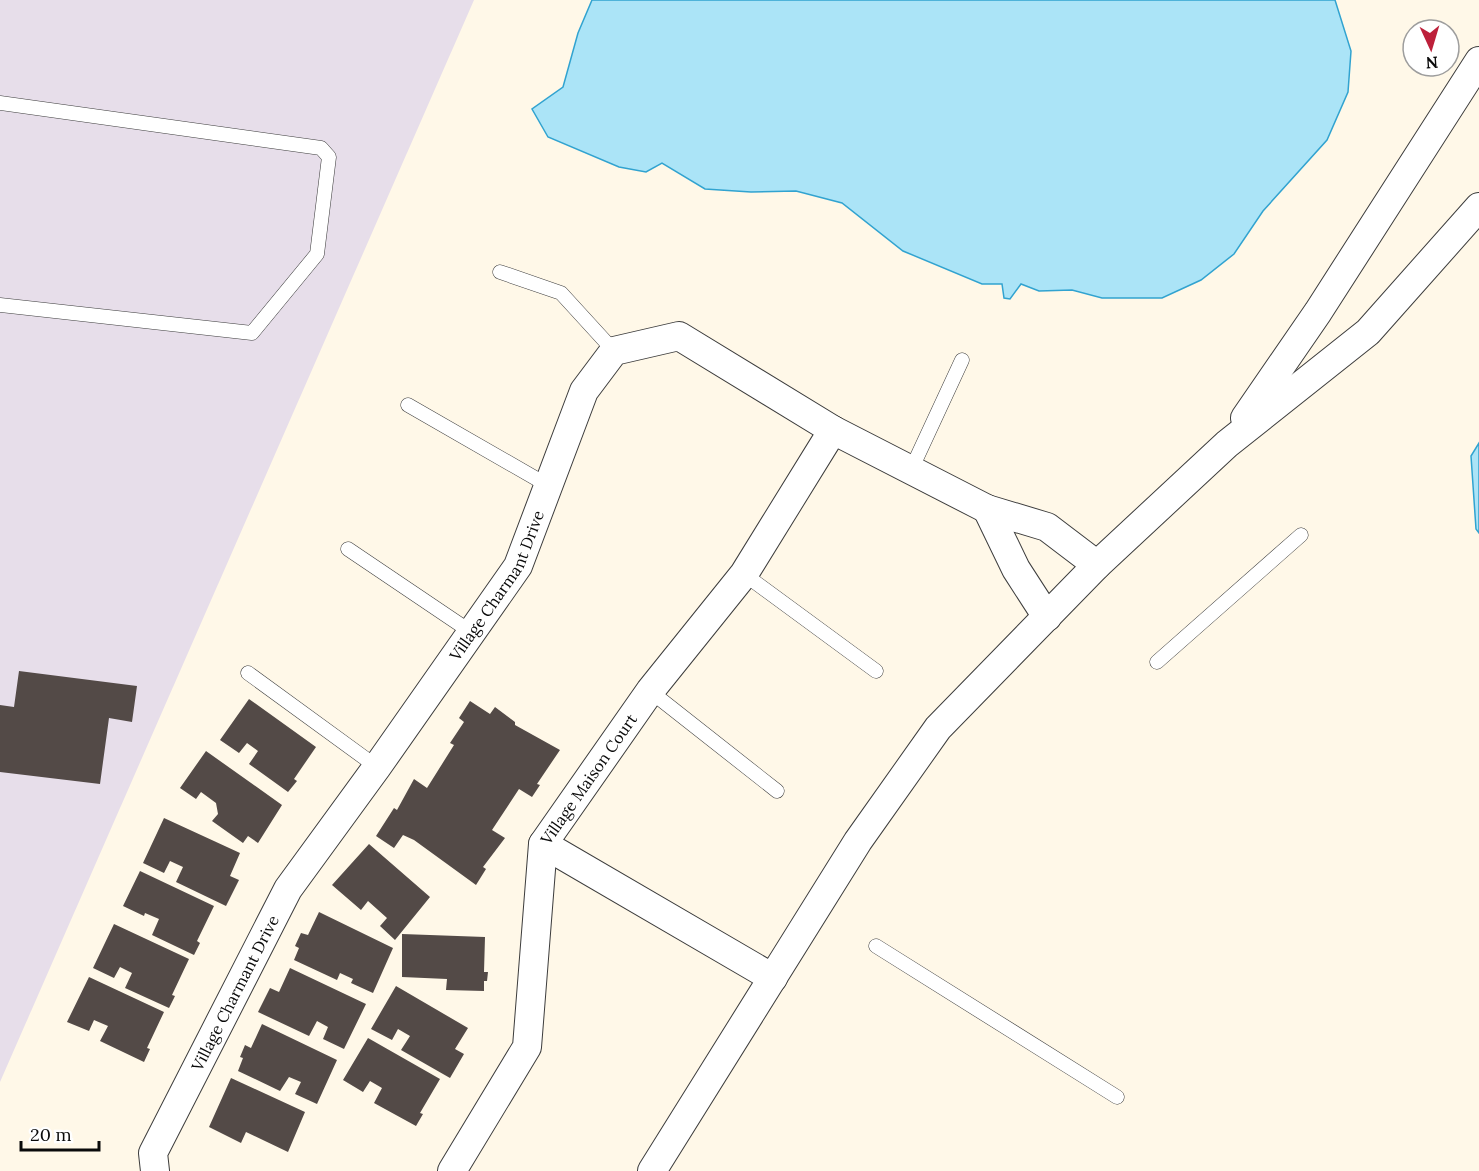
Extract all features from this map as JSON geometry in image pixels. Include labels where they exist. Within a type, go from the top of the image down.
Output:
[{"type":"street","points":[[1227,444],[1318,312],[1479,63]]},
{"type":"street","points":[[652,1171],[858,841],[938,728],[1097,565],[1227,444],[1368,332],[1479,207]]},
{"type":"street","points":[[614,351],[679,336],[833,430],[987,509],[1047,527],[1097,565]]},
{"type":"street","name":"Village Charmant Drive","points":[[155,1171],[153,1153],[288,889],[518,566],[584,391],[614,351]]},
{"type":"street","name":"Village Maison Court","points":[[452,1171],[527,1047],[543,844],[650,691],[744,574],[833,430]]},
{"type":"street","points":[[987,509],[1016,569],[1047,617]]},
{"type":"street","points":[[543,844],[772,978]]},
{"type":"lane","points":[[0,103],[321,147],[329,156],[317,254],[252,333],[0,305]]},
{"type":"lane","points":[[500,272],[561,293],[614,351]]},
{"type":"lane","points":[[911,470],[962,360]]},
{"type":"lane","points":[[408,405],[549,486]]},
{"type":"lane","points":[[1157,662],[1301,535]]},
{"type":"lane","points":[[348,549],[471,632]]},
{"type":"lane","points":[[744,574],[876,671]]},
{"type":"lane","points":[[248,673],[377,767]]},
{"type":"lane","points":[[650,691],[777,791]]},
{"type":"lane","points":[[876,946],[1117,1097]]},
{"type":"shaded area","points":[[0,0],[474,0],[0,1082]]},
{"type":"water","points":[[592,0],[1335,0],[1351,51],[1348,92],[1327,140],[1263,211],[1234,254],[1201,280],[1162,298],[1102,298],[1072,290],[1039,291],[1021,284],[1010,299],[1004,298],[1002,284],[982,284],[903,251],[842,203],[796,191],[751,192],[705,189],[662,163],[646,172],[619,167],[548,137],[532,109],[563,87],[578,33]]},
{"type":"water","points":[[1479,443],[1479,533],[1476,529],[1471,456]]},
{"type":"building","points":[[19,671],[137,686],[132,722],[109,718],[100,784],[0,772],[0,705],[14,707]]},
{"type":"building","points":[[249,699],[316,747],[294,779],[297,781],[288,792],[249,764],[258,751],[247,743],[239,753],[220,740]]},
{"type":"building","points":[[470,701],[490,714],[495,707],[515,722],[515,725],[560,750],[537,784],[540,785],[532,797],[519,789],[492,830],[505,838],[483,867],[486,869],[476,885],[414,840],[403,835],[394,848],[376,836],[394,808],[397,810],[414,779],[427,788],[454,745],[450,743],[464,722],[459,718]]},
{"type":"building","points":[[206,751],[282,805],[258,843],[248,836],[243,843],[212,821],[218,814],[216,803],[201,792],[196,799],[180,788]]},
{"type":"building","points":[[164,818],[240,853],[230,876],[239,880],[226,906],[176,882],[183,867],[170,861],[164,873],[143,863]]},
{"type":"building","points":[[369,844],[430,897],[395,940],[380,926],[387,918],[368,901],[361,910],[332,885]]},
{"type":"building","points":[[140,871],[214,906],[197,941],[200,943],[194,955],[152,935],[159,919],[145,913],[144,916],[123,906]]},
{"type":"building","points":[[319,912],[393,948],[373,993],[351,983],[353,979],[340,973],[337,980],[294,960],[299,948],[295,946],[301,933],[308,935]]},
{"type":"building","points":[[114,924],[189,959],[172,995],[175,996],[169,1008],[125,988],[132,973],[120,967],[114,978],[93,968]]},
{"type":"building","points":[[402,934],[485,937],[484,972],[488,972],[487,981],[484,981],[484,991],[446,990],[447,979],[402,977]]},
{"type":"building","points":[[290,968],[366,1004],[344,1049],[323,1039],[328,1027],[317,1021],[309,1036],[258,1012],[270,988],[279,992]]},
{"type":"building","points":[[89,977],[164,1012],[147,1048],[150,1049],[144,1062],[100,1041],[108,1026],[94,1020],[89,1031],[67,1022]]},
{"type":"building","points":[[396,986],[468,1028],[455,1049],[464,1054],[450,1078],[401,1050],[410,1036],[398,1029],[392,1040],[371,1029]]},
{"type":"building","points":[[262,1024],[337,1060],[317,1104],[295,1094],[301,1082],[289,1077],[280,1091],[238,1071],[245,1045],[251,1048]]},
{"type":"building","points":[[368,1038],[440,1079],[420,1113],[423,1114],[416,1126],[374,1103],[382,1088],[370,1081],[363,1092],[343,1080]]},
{"type":"building","points":[[231,1078],[305,1112],[288,1152],[246,1132],[241,1143],[209,1127]]}]
